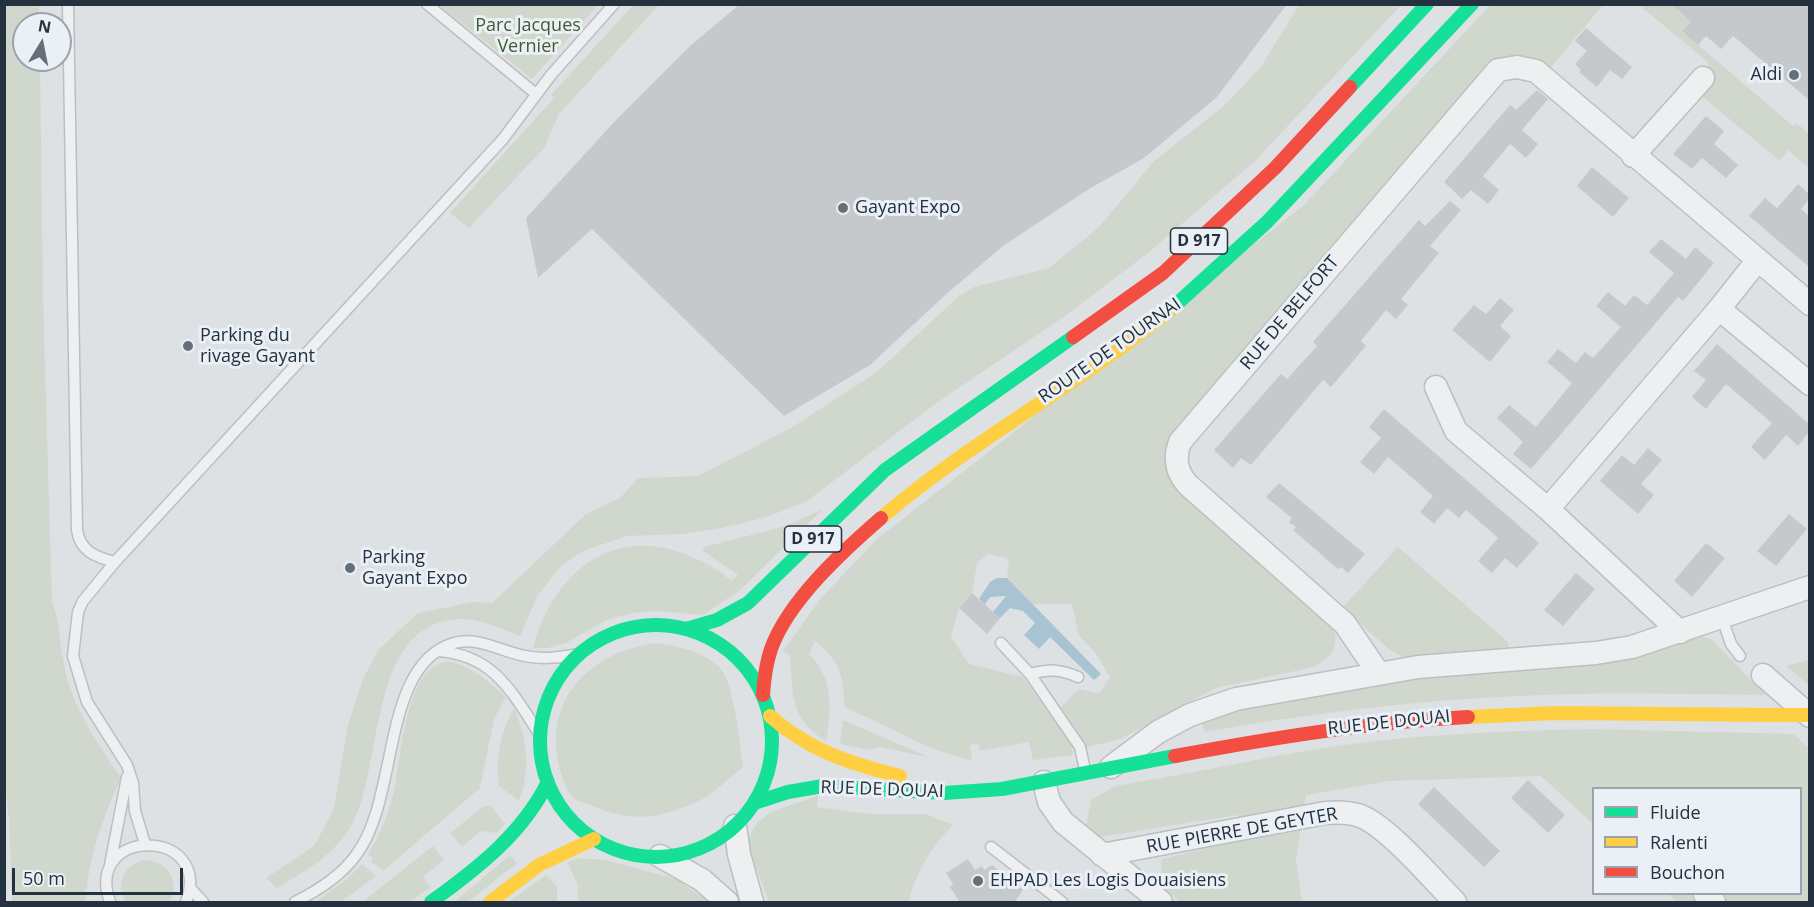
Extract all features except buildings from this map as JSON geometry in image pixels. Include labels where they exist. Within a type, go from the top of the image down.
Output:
[{"type":"main road","name":"ROUTE DE TOURNAI","points":[[763,695],[769,655],[784,622],[832,564],[869,526],[940,470],[1145,329],[1193,291],[1293,198],[1472,4]]},
{"type":"main road","name":"ROUTE DE TOURNAI","points":[[686,629],[717,620],[748,603],[844,507],[885,470],[1163,273],[1275,168],[1431,8]]},
{"type":"main road","points":[[661,625],[686,629],[707,636],[727,649],[744,665],[763,695],[770,716],[772,742],[769,767],[754,803],[735,826],[716,840],[695,850],[660,856],[621,851],[594,839],[566,814],[548,782],[542,759],[540,735],[545,709],[555,684],[580,654],[600,639],[636,627],[661,625]]},
{"type":"main road","name":"RUE DE DOUAI","points":[[754,803],[788,792],[823,786],[944,793],[975,791],[1044,782],[1301,733],[1414,720],[1527,714],[1809,715]]},
{"type":"main road","name":"RUE DE DOUAI","points":[[770,716],[798,741],[829,757],[898,775],[975,791]]},
{"type":"main road","points":[[430,903],[512,834],[538,803],[548,782]]},
{"type":"main road","points":[[490,903],[539,865],[570,847],[594,839]]},
{"type":"street","name":"RUE DE BELFORT","points":[[1379,674],[1345,624],[1187,484],[1181,477],[1176,459],[1180,442],[1498,70],[1517,67],[1536,71],[1809,304]]},
{"type":"street","points":[[1633,156],[1703,78]]},
{"type":"street","points":[[1548,509],[1758,261]]},
{"type":"street","points":[[1719,309],[1809,384]]},
{"type":"street","points":[[1436,387],[1456,431],[1548,509],[1680,632]]},
{"type":"street","points":[[1108,769],[1158,732],[1205,708],[1245,697],[1418,667],[1612,651],[1680,632],[1809,587]]},
{"type":"street","points":[[1763,675],[1809,715]]},
{"type":"street","points":[[1044,782],[1050,802],[1058,816],[1161,903]]},
{"type":"street","name":"RUE PIERRE DE GEYTER","points":[[1102,855],[1325,813],[1349,813],[1359,815],[1377,826],[1455,903]]},
{"type":"street","points":[[735,826],[739,854],[752,903]]},
{"type":"street","points":[[660,856],[702,880],[728,903]]},
{"type":"lane","points":[[68,4],[77,530],[78,540],[90,553],[115,562]]},
{"type":"lane","points":[[427,4],[536,94]]},
{"type":"lane","points":[[146,844],[135,811],[133,783],[127,765],[87,702],[73,657],[78,612],[83,601],[115,562],[503,139],[536,94],[614,4]]},
{"type":"lane","points":[[1378,74],[1431,8]]},
{"type":"lane","points":[[914,464],[1025,386]]},
{"type":"lane","points":[[808,562],[846,521],[888,484]]},
{"type":"lane","points":[[1722,618],[1731,644],[1740,656]]},
{"type":"lane","points":[[707,636],[723,632]]},
{"type":"lane","points":[[295,903],[339,873],[356,855],[366,839],[382,798],[406,691],[420,665],[438,651],[453,644],[472,642],[525,656],[550,658],[580,654]]},
{"type":"lane","points":[[1001,643],[1030,674],[1080,747],[1085,774]]},
{"type":"lane","points":[[438,651],[466,655],[485,664],[513,694],[540,735]]},
{"type":"lane","points":[[1030,674],[1049,669],[1062,670],[1078,677]]},
{"type":"lane","points":[[102,903],[126,790],[127,765]]},
{"type":"lane","points":[[109,871],[121,854],[132,847],[146,844],[165,847],[179,857],[187,871],[190,888],[186,903]]},
{"type":"lane","points":[[991,847],[1062,903]]},
{"type":"lane","points":[[190,888],[203,903]]},
{"type":"lane","points":[[106,890],[110,903]]},
{"type":"green space","points":[[4,5],[39,5],[39,12],[12,12],[12,72],[40,72],[43,298],[52,601],[58,623],[66,676],[72,692],[85,722],[121,778],[97,838],[85,902],[12,902],[9,819],[4,776]]},
{"type":"green space","name":"Parc Jacques Vernier","points":[[439,5],[598,5],[532,79]]},
{"type":"green space","points":[[633,5],[659,5],[559,114],[544,148],[469,228],[450,213],[554,98],[551,95]]},
{"type":"green space","points":[[1299,5],[1401,5],[1255,161],[1148,253],[1065,316],[938,402],[807,501],[767,517],[722,528],[683,534],[627,536],[583,551],[561,566],[538,595],[520,636],[490,624],[467,619],[429,627],[408,645],[393,671],[383,701],[362,798],[345,835],[319,861],[277,888],[266,878],[314,846],[334,809],[348,725],[363,679],[378,650],[418,613],[473,602],[492,603],[586,514],[620,498],[638,478],[698,476],[791,428],[877,372],[960,295],[974,287],[1049,268],[1099,227],[1154,161],[1225,105],[1260,68]]},
{"type":"green space","points":[[1490,5],[1603,5],[1548,71],[1522,60],[1169,454],[1330,622],[1334,630],[1335,643],[1327,658],[1314,667],[1216,688],[1121,739],[1087,747],[1061,707],[1078,689],[1099,693],[1110,677],[1096,654],[1078,634],[1072,604],[1032,604],[1007,578],[1009,559],[988,554],[977,563],[972,593],[959,608],[951,637],[969,664],[1023,677],[1071,744],[1073,755],[1033,760],[1029,742],[980,751],[978,744],[970,745],[972,761],[933,749],[845,707],[843,685],[836,663],[815,641],[809,654],[823,674],[829,694],[826,741],[805,724],[795,704],[790,656],[783,651],[821,598],[877,539],[1304,205]]},
{"type":"green space","points":[[1639,5],[1683,5],[1678,11],[1691,22],[1683,32],[1793,126],[1797,123],[1809,134],[1809,168],[1788,150],[1780,161],[1699,94],[1712,78],[1708,62]]},
{"type":"green space","points":[[823,509],[739,591],[703,615],[656,611],[633,613],[609,619],[566,643],[548,648],[533,648],[542,621],[554,598],[570,578],[589,562],[610,551],[634,546],[660,547],[700,560],[731,581],[738,575],[702,550],[704,547],[786,526]]},
{"type":"green space","points":[[1398,547],[1507,641],[1509,647],[1402,657],[1390,650],[1342,608]]},
{"type":"green space","points":[[1698,635],[1711,639],[1766,695],[1520,696],[1362,709],[1204,732],[1202,722],[1248,704]]},
{"type":"green space","points":[[656,643],[698,653],[713,662],[725,675],[733,700],[743,767],[702,799],[682,808],[656,815],[643,817],[618,814],[573,798],[562,778],[556,741],[559,718],[566,699],[593,667],[633,648]]},
{"type":"green space","points":[[1810,660],[1809,685],[1786,666]]},
{"type":"green space","points":[[447,661],[471,670],[506,697],[494,719],[480,788],[383,871],[371,861],[373,858],[368,854],[382,828],[392,799],[412,699],[421,681],[432,668]]},
{"type":"green space","points":[[514,708],[522,731],[526,754],[525,778],[519,801],[499,786],[498,776],[500,746],[505,727]]},
{"type":"green space","points":[[843,720],[931,758],[880,747],[869,750],[840,744]]},
{"type":"green space","points":[[1593,729],[1794,734],[1809,749],[1809,902],[1678,902],[1669,895],[1802,895],[1802,787],[1592,787],[1592,823],[1541,776],[1389,781],[1306,795],[1296,859],[1302,902],[1181,902],[1159,884],[1162,859],[1237,841],[1239,815],[1099,837],[1086,826],[1091,800],[1115,786],[1335,746],[1482,733]]},
{"type":"green space","points":[[818,796],[817,807],[870,814],[926,814],[953,825],[925,861],[908,902],[769,902],[757,870],[748,872],[749,838],[755,826],[774,811]]},
{"type":"green space","points":[[484,806],[491,806],[505,824],[496,833],[481,831],[462,847],[450,833]]},
{"type":"green space","points":[[433,846],[444,860],[423,877],[431,887],[410,902],[362,902]]},
{"type":"green space","points":[[510,855],[517,863],[468,902],[454,902]]},
{"type":"green space","points":[[579,858],[606,860],[676,879],[709,902],[579,902],[577,883],[567,862]]},
{"type":"green space","points":[[142,860],[158,863],[169,872],[174,886],[169,902],[126,902],[121,889],[123,877],[130,867]]},
{"type":"green space","points":[[362,864],[376,876],[341,902],[315,902],[347,879]]},
{"type":"green space","points":[[546,875],[557,887],[557,902],[508,902]]},
{"type":"water","points":[[997,578],[1007,578],[1101,674],[1094,680],[1050,637],[1039,649],[1024,635],[1035,623],[1023,611],[1010,608],[1000,618],[993,612],[1006,596],[990,597],[985,604],[979,599],[990,582]]},
{"type":"traffic: fast","points":[[1350,87],[1427,4]]},
{"type":"traffic: fast","points":[[1170,310],[1267,222],[1472,4]]},
{"type":"traffic: fast","points":[[686,629],[717,620],[748,603],[885,470],[1073,337]]},
{"type":"traffic: fast","points":[[656,625],[679,627],[700,634],[711,639],[738,659],[758,686],[763,697],[770,718],[772,741],[770,764],[763,785],[758,796],[738,823],[711,843],[700,848],[679,855],[656,857],[633,855],[612,848],[601,843],[574,823],[554,796],[549,785],[542,764],[540,741],[542,718],[549,697],[554,686],[574,659],[601,639],[612,634],[633,627],[656,625]]},
{"type":"traffic: fast","points":[[754,803],[788,792],[823,786],[944,793],[1002,789],[1175,756]]},
{"type":"traffic: fast","points":[[431,902],[482,863],[512,834],[548,782]]},
{"type":"traffic: slow","points":[[881,518],[952,463],[1099,363],[1170,310]]},
{"type":"traffic: slow","points":[[1468,717],[1555,713],[1779,715]]},
{"type":"traffic: slow","points":[[1779,715],[1810,715]]},
{"type":"traffic: slow","points":[[770,716],[784,728],[815,747],[847,761],[900,776]]},
{"type":"traffic: slow","points":[[490,902],[539,865],[594,839]]},
{"type":"traffic: jam","points":[[1073,337],[1163,273],[1275,168],[1350,87]]},
{"type":"traffic: jam","points":[[763,695],[771,649],[790,613],[834,561],[881,518]]},
{"type":"traffic: jam","points":[[1175,756],[1321,732],[1468,717]]},
{"type":"place","name":"Aldi","points":[[1794,75]]},
{"type":"place","name":"Gayant Expo","points":[[843,208]]},
{"type":"place","name":"Parking du rivage Gayant","points":[[188,346]]},
{"type":"place","name":"Parking Gayant Expo","points":[[350,568]]},
{"type":"place","name":"EHPAD Les Logis Douaisiens","points":[[978,881]]}]
